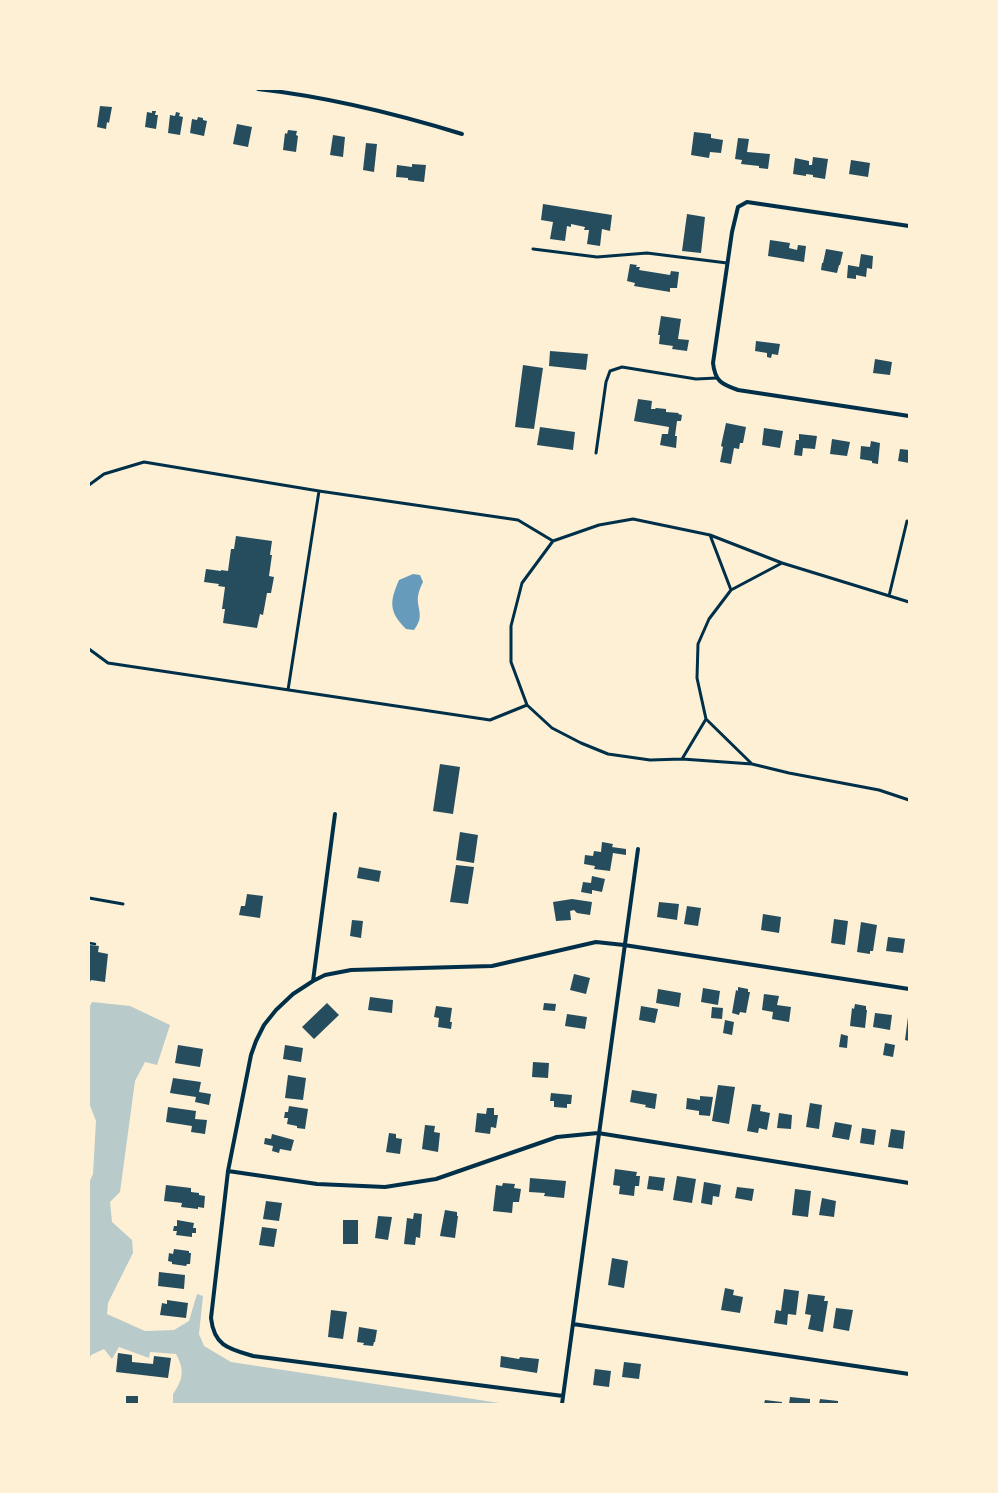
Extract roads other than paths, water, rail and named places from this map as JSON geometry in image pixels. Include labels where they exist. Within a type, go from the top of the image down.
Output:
[{"type":"street","points":[[258,89],[359,105],[403,116],[462,134]]},
{"type":"street","points":[[909,226],[747,202],[738,207],[727,263],[713,363],[716,378],[723,384],[738,390],[909,416]]},
{"type":"street","points":[[313,981],[335,814]]},
{"type":"street","points":[[562,1404],[638,849]]},
{"type":"street","points":[[563,1396],[254,1356],[234,1350],[220,1342],[214,1333],[211,1318],[228,1171],[248,1067],[256,1041],[264,1025],[276,1010],[293,994],[325,975],[351,970],[492,966],[596,942],[909,989]]},
{"type":"street","points":[[228,1171],[317,1184],[386,1187],[436,1179],[556,1137],[598,1134],[909,1183]]},
{"type":"street","points":[[573,1324],[909,1374]]},
{"type":"lane","points":[[533,250],[597,257],[646,253],[727,263]]},
{"type":"lane","points":[[596,453],[606,382],[610,371],[622,367],[696,379],[716,378]]},
{"type":"lane","points":[[89,485],[104,474],[144,462],[319,491],[518,520],[554,541]]},
{"type":"lane","points":[[288,690],[319,491]]},
{"type":"lane","points":[[909,602],[782,563],[710,535],[633,519],[599,525],[554,541],[522,583],[511,626],[511,662],[527,705],[552,728],[581,743],[608,754],[650,760],[682,759],[752,764],[789,773],[879,790],[909,800]]},
{"type":"lane","points":[[889,596],[907,521]]},
{"type":"lane","points":[[710,535],[731,590]]},
{"type":"lane","points":[[752,764],[706,719],[697,678],[698,644],[709,619],[731,590],[782,563]]},
{"type":"lane","points":[[89,650],[108,663],[490,720],[527,705]]},
{"type":"lane","points":[[682,759],[706,719]]},
{"type":"lane","points":[[89,898],[123,904]]},
{"type":"water","points":[[413,574],[420,575],[423,582],[418,597],[420,614],[419,620],[414,630],[406,629],[400,623],[392,606],[399,580]]}]
